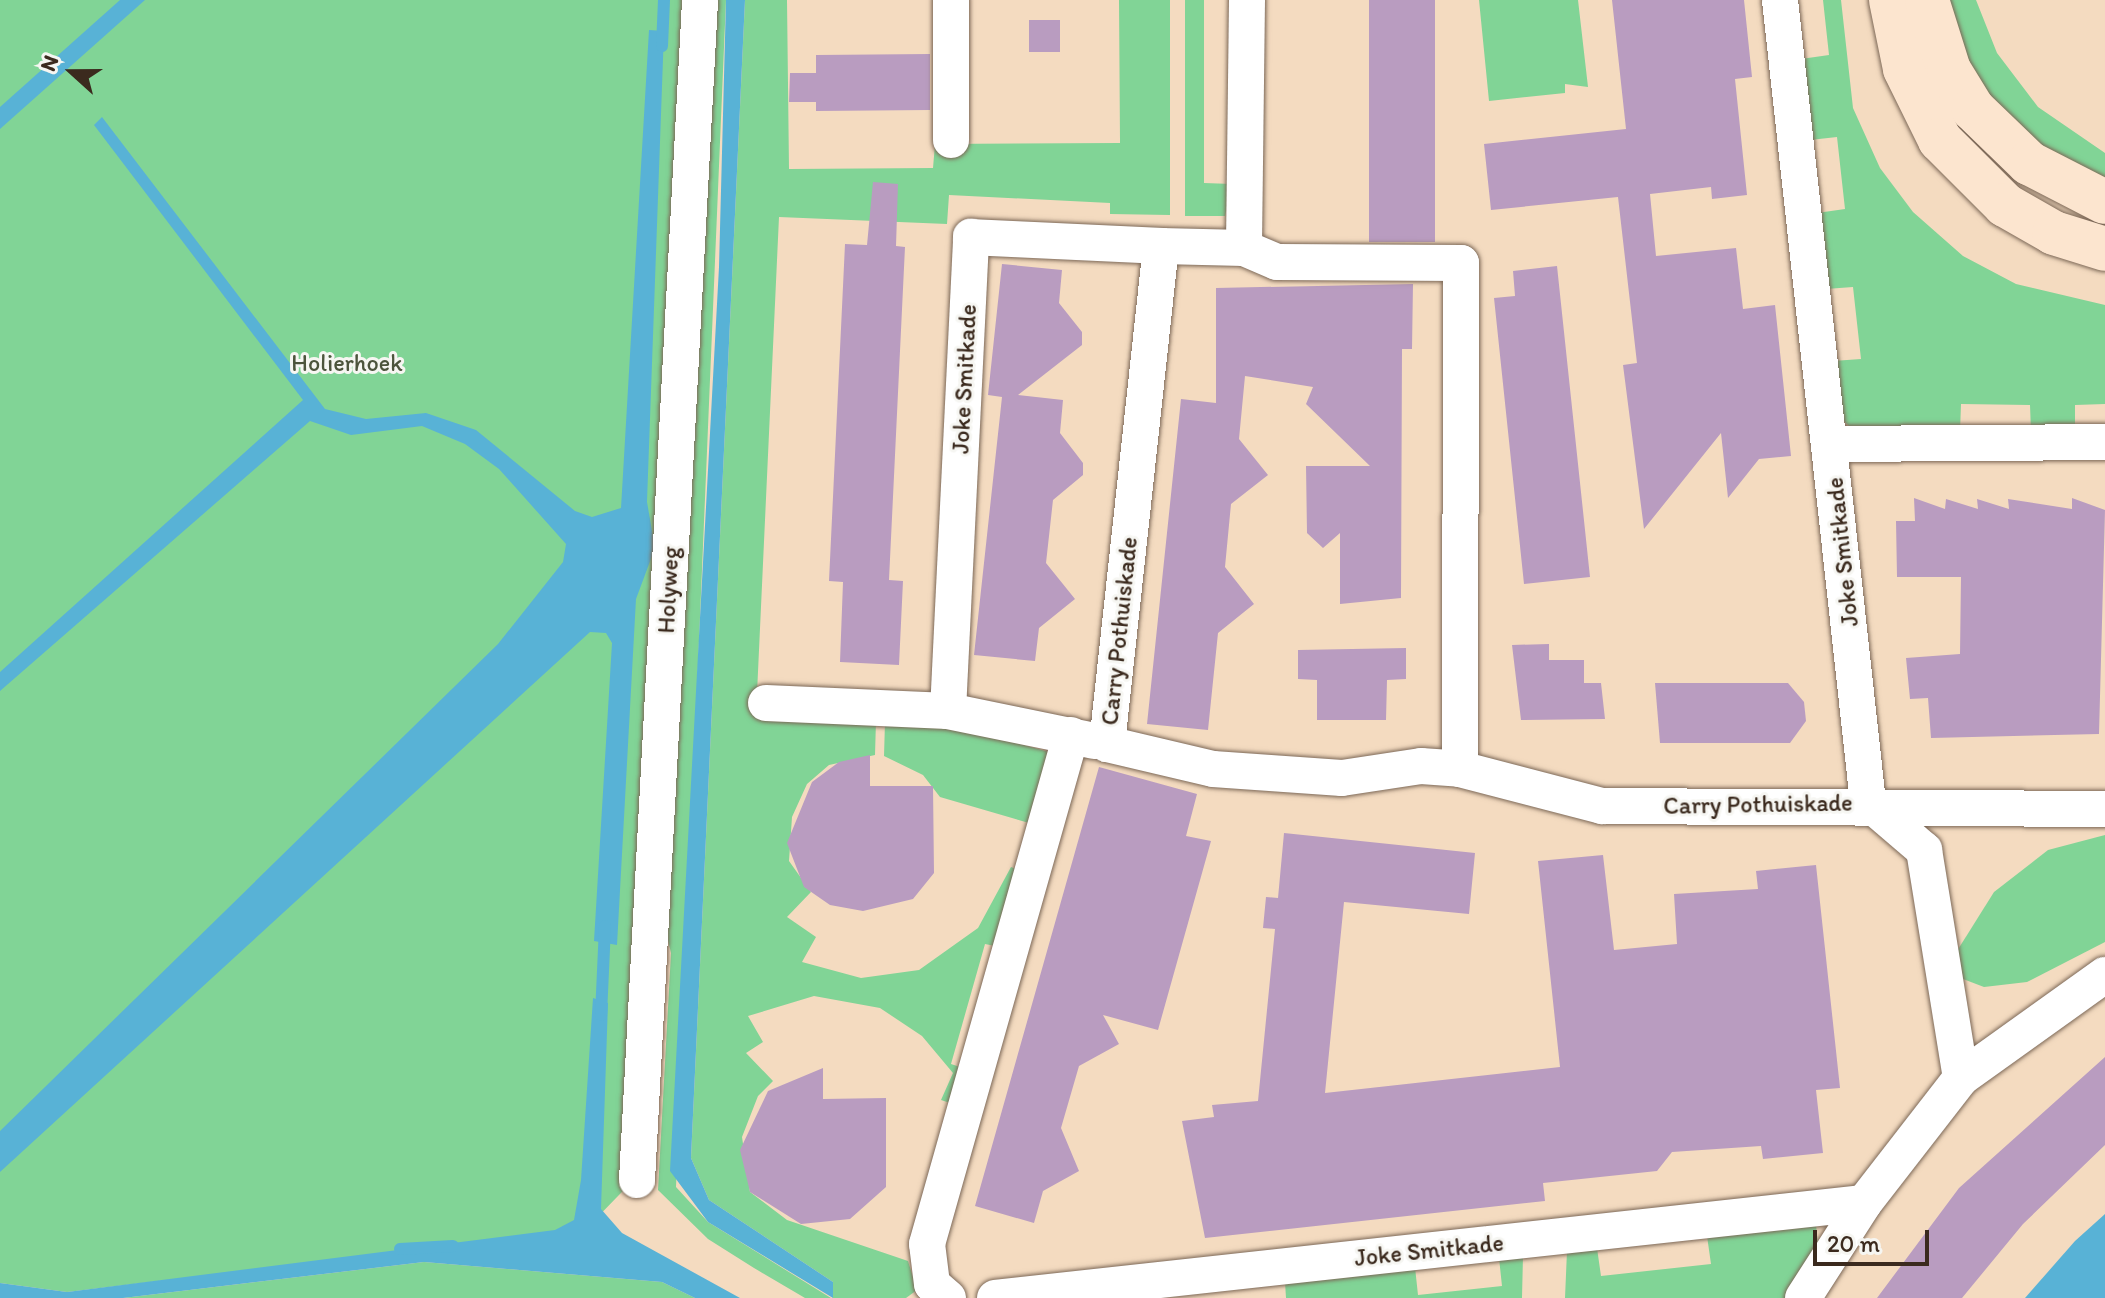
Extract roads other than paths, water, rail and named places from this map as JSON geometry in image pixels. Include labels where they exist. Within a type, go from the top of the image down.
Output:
[{"type":"street","name":"Holyweg","points":[[637,1180],[700,0]]},
{"type":"street","points":[[951,0],[951,140]]},
{"type":"street","points":[[1244,248],[1247,0]]},
{"type":"street","name":"Joke Smitkade","points":[[1780,0],[1868,802]]},
{"type":"street","points":[[1891,0],[1905,69],[1940,140],[2005,205],[2054,233],[2105,249]]},
{"type":"street","points":[[1927,0],[1949,70],[1973,109],[2029,163],[2105,202]]},
{"type":"street","name":"Joke Smitkade","points":[[948,711],[971,237],[1161,246]]},
{"type":"street","points":[[1161,246],[1244,248],[1277,262],[1461,263],[1460,769]]},
{"type":"street","name":"Carry Pothuiskade","points":[[1161,246],[1107,744],[1213,769],[1342,778],[1421,766],[1460,769],[1602,806],[1868,802],[2105,809]]},
{"type":"street","points":[[1830,444],[2105,442]]},
{"type":"street","points":[[766,703],[948,711],[1107,744]]},
{"type":"street","points":[[948,1298],[932,1284],[927,1244],[1071,735]]},
{"type":"street","points":[[1868,802],[1924,850],[1961,1078]]},
{"type":"street","points":[[1803,1298],[1864,1203],[1961,1078],[2105,975]]},
{"type":"street","name":"Joke Smitkade","points":[[995,1298],[1864,1203]]},
{"type":"water","points":[[120,0],[145,0],[0,129],[0,107]]},
{"type":"water","points":[[726,0],[745,0],[691,1158],[709,1200],[833,1282],[833,1298],[708,1222],[670,1171],[719,267]]},
{"type":"water","points":[[649,30],[664,31],[647,502],[655,548],[636,599],[617,945],[594,941],[612,643],[606,633],[590,632],[0,1172],[0,1131],[498,644],[563,562],[566,544],[499,469],[465,444],[422,426],[351,435],[310,421],[0,691],[0,672],[303,400],[94,125],[102,117],[325,409],[366,419],[426,413],[476,430],[575,511],[592,517],[621,508]]},
{"type":"water","points":[[593,998],[608,1003],[601,1209],[622,1233],[740,1298],[695,1298],[662,1282],[424,1262],[123,1298],[0,1298],[0,1283],[67,1292],[555,1230],[574,1220],[581,1180]]},
{"type":"water","points":[[2105,1214],[2105,1298],[2025,1298],[2075,1241]]},
{"type":"waterway","points":[[662,46],[664,0]]},
{"type":"waterway","points":[[601,1015],[605,926]]},
{"type":"waterway","points":[[400,1249],[453,1246]]},
{"type":"park label","name":"Holierhoek","points":[[347,363]]}]
